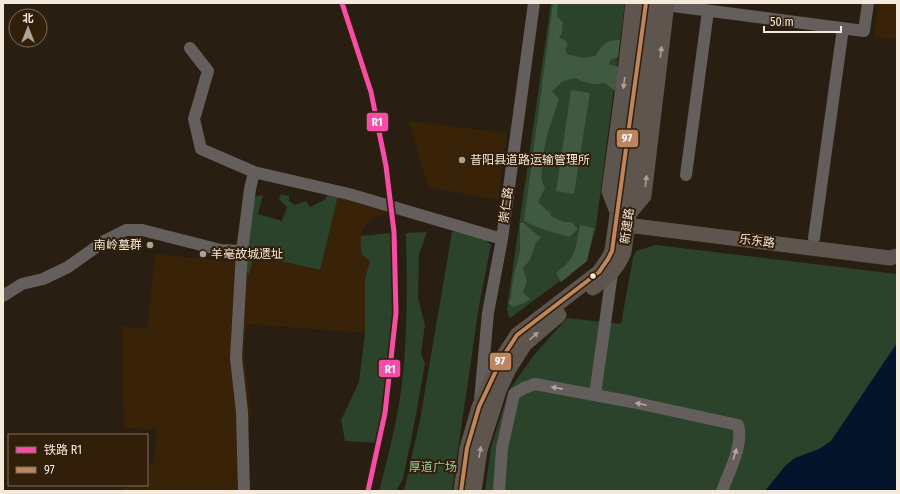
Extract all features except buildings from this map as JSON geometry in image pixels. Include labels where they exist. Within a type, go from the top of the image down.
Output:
[{"type":"main road","points":[[622,219],[608,191],[633,3]]},
{"type":"main road","name":"新建路","points":[[461,491],[467,448],[479,407],[502,358],[517,335],[599,272],[612,251],[622,219],[659,4]]},
{"type":"main road","name":"新建路","points":[[474,491],[480,450],[500,388],[509,369],[525,344],[612,273],[621,260],[624,252],[622,219]]},
{"type":"main road","name":"乐东路","points":[[622,219],[814,238],[892,248],[897,246]]},
{"type":"main road","name":"乐东路","points":[[622,219],[890,258],[897,256]]},
{"type":"street","name":"崇仁路","points":[[479,407],[488,313],[502,239],[534,3]]},
{"type":"street","points":[[659,4],[864,31],[868,3]]},
{"type":"street","points":[[686,175],[708,11]]},
{"type":"street","points":[[814,238],[843,28]]},
{"type":"street","points":[[190,48],[208,71],[194,119],[201,149],[254,172],[349,194],[502,239]]},
{"type":"street","points":[[244,491],[242,412],[236,358],[242,251],[250,189],[254,172]]},
{"type":"street","points":[[3,296],[22,284],[43,279],[68,267],[106,240],[126,230],[142,230],[221,250],[242,251]]},
{"type":"street","points":[[595,395],[612,273]]},
{"type":"street","points":[[499,491],[502,448],[514,394],[535,384],[738,425],[740,439],[722,491]]},
{"type":"shaded area","points":[[878,3],[897,3],[897,40],[874,37]]},
{"type":"shaded area","name":"昔阳县道路运输管理所","points":[[409,121],[507,133],[498,200],[428,187]]},
{"type":"shaded area","points":[[338,196],[387,209],[387,214],[371,218],[363,228],[361,236],[360,249],[370,261],[365,278],[365,333],[247,324],[244,353],[251,415],[246,434],[250,491],[123,491],[123,486],[148,486],[148,465],[153,465],[157,430],[125,428],[122,393],[122,326],[147,329],[155,254],[237,262],[236,273],[249,275],[253,255],[320,270]]},
{"type":"green space","points":[[551,3],[625,3],[596,227],[587,261],[510,318],[507,309]]},
{"type":"green space","points":[[553,3],[558,3],[557,17],[563,22],[562,32],[559,38],[565,40],[568,46],[565,49],[567,54],[583,58],[595,56],[608,42],[620,40],[618,57],[611,59],[609,64],[619,67],[615,91],[605,83],[590,84],[576,78],[563,81],[552,91],[559,99],[548,132],[544,150],[541,178],[545,188],[538,202],[550,213],[551,216],[564,222],[571,222],[578,229],[569,237],[539,228],[524,221]]},
{"type":"green space","points":[[571,90],[590,93],[574,194],[556,191]]},
{"type":"green space","points":[[281,194],[289,196],[289,201],[295,205],[306,201],[310,207],[324,200],[328,195],[338,196],[320,270],[254,255],[249,275],[245,270],[254,197],[263,195],[258,214],[282,221],[287,207],[279,199]]},
{"type":"green space","points":[[520,223],[524,223],[541,238],[536,242],[530,260],[523,268],[527,281],[523,292],[530,299],[513,307],[508,303],[511,297],[513,279],[520,251]]},
{"type":"green space","points":[[580,225],[594,228],[587,261],[561,282],[556,273],[572,257],[576,247]]},
{"type":"green space","name":"厚道广场","points":[[458,231],[485,239],[491,245],[479,306],[452,491],[404,491],[420,420],[452,232]]},
{"type":"green space","points":[[427,232],[419,254],[418,298],[425,325],[421,354],[425,363],[415,420],[403,479],[396,491],[379,491],[396,421],[403,378],[407,274],[406,233]]},
{"type":"green space","points":[[391,233],[392,317],[383,408],[376,443],[345,441],[341,420],[359,382],[365,333],[365,278],[370,261],[361,251],[361,236]]},
{"type":"green space","points":[[656,245],[897,274],[897,367],[855,433],[775,491],[485,491],[491,447],[509,390],[534,355],[567,318],[621,324],[633,258],[636,251]]},
{"type":"water","points":[[897,343],[897,491],[765,491],[786,465],[795,458],[819,449],[831,441]]},
{"type":"rail line","name":"R1","points":[[342,3],[371,92],[386,166],[394,232],[396,313],[385,413],[368,491]]},
{"type":"transit line","name":"97","points":[[461,491],[467,448],[479,407],[502,358],[517,335],[599,272],[612,251],[646,3]]},
{"type":"place","name":"昔阳县道路运输管理所","points":[[462,160]]},
{"type":"place","name":"南岭墓群","points":[[150,245]]},
{"type":"place","name":"羊毫故城遗址","points":[[203,254]]}]
